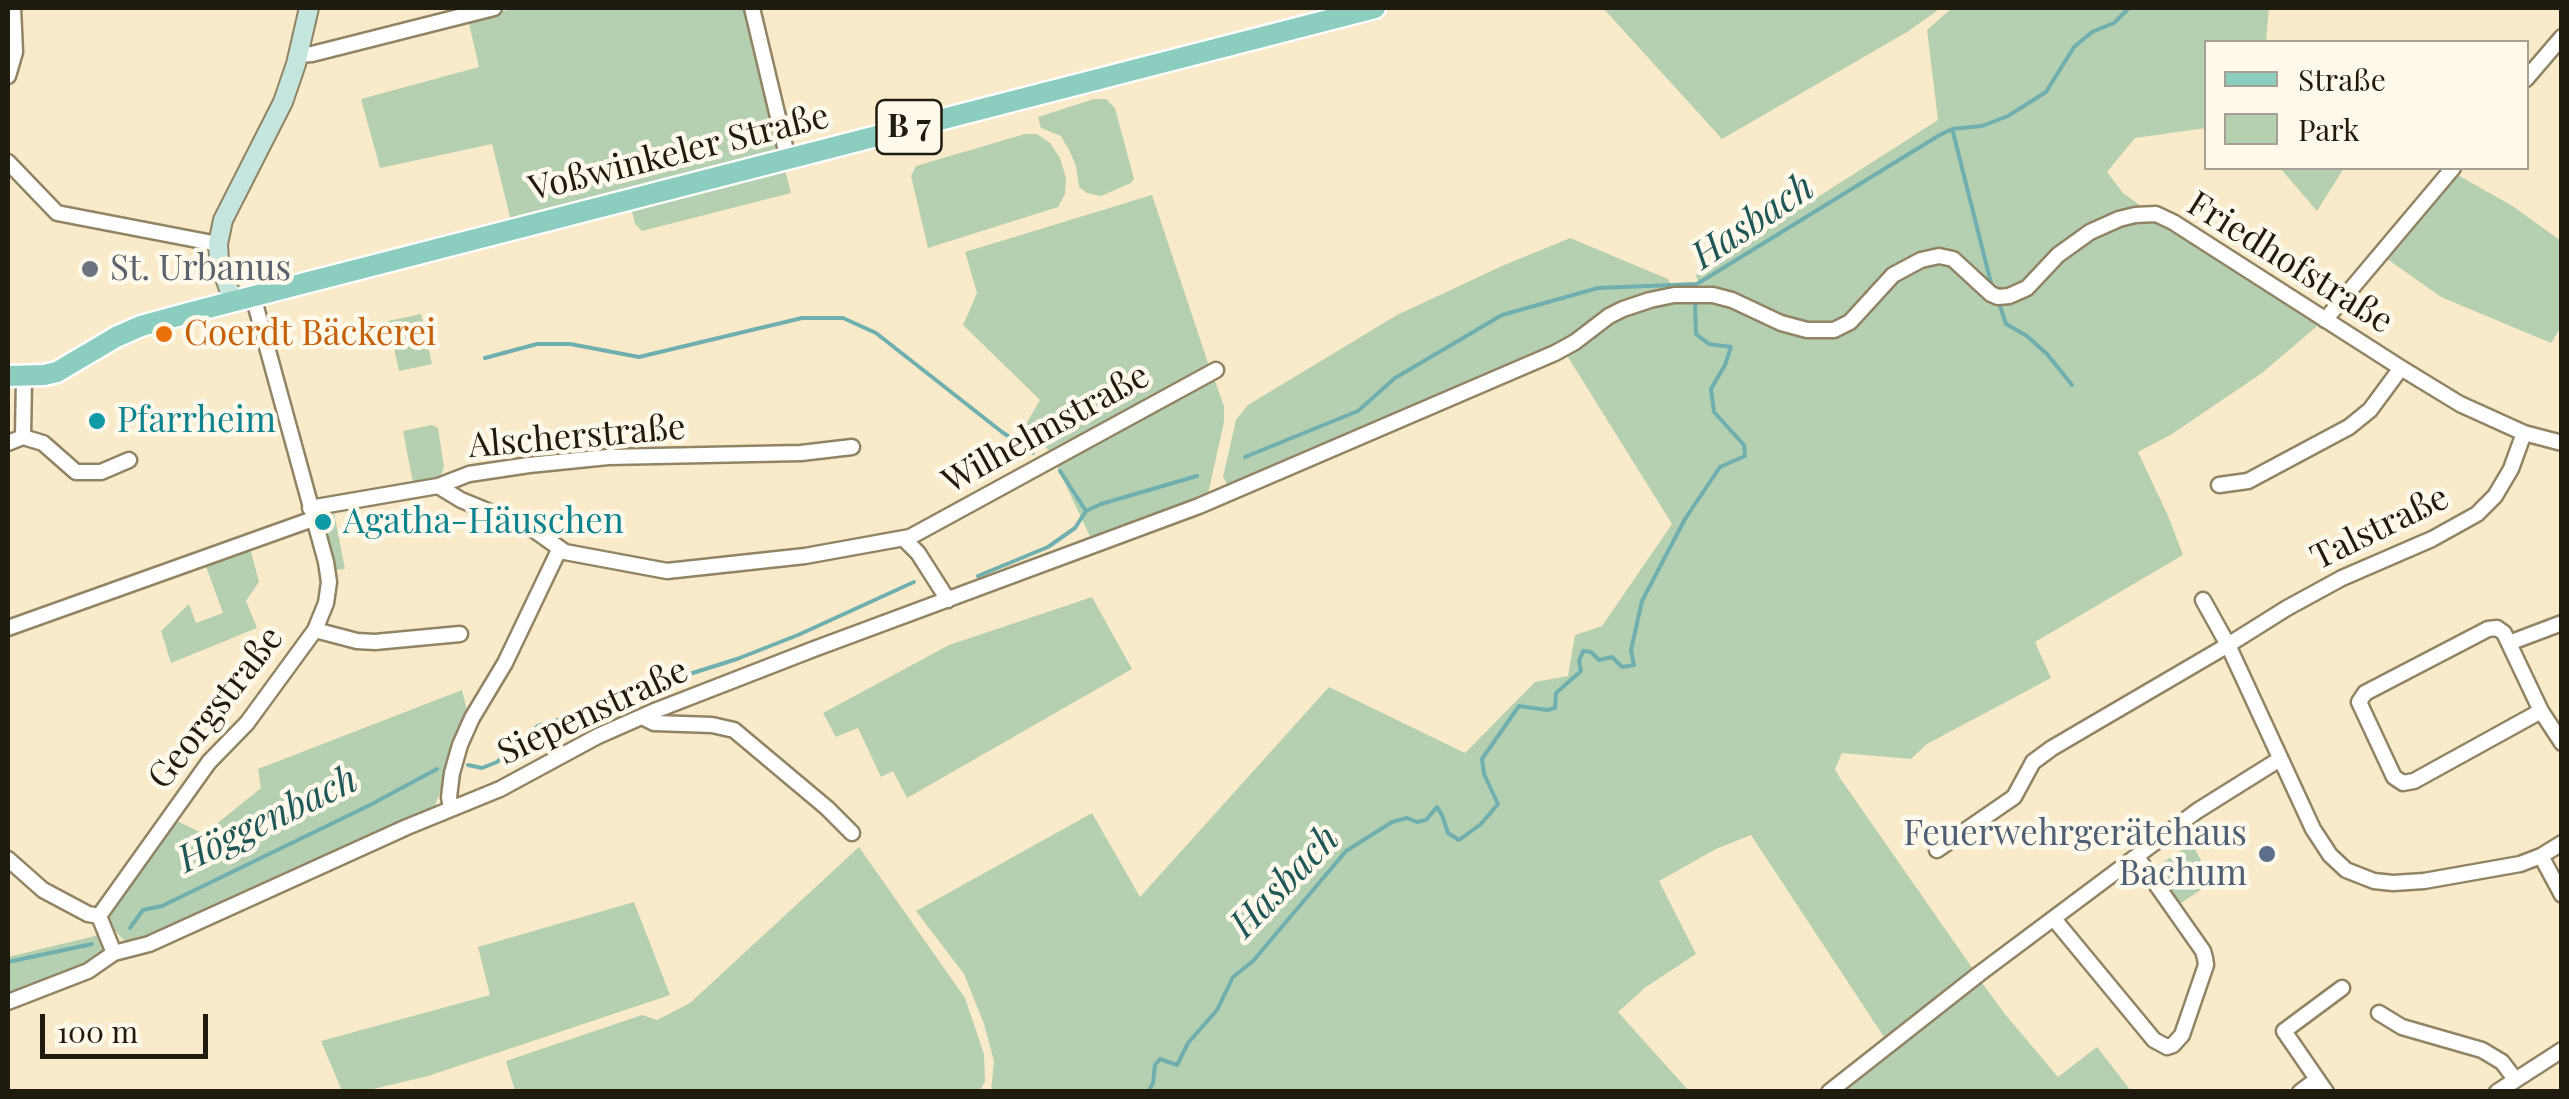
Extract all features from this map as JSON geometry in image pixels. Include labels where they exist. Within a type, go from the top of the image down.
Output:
[{"type":"main road","name":"Voßwinkeler Straße","points":[[16,376],[57,372],[141,326],[243,298],[1375,8]]},
{"type":"street","points":[[243,298],[219,260],[218,244],[227,209],[283,102],[309,8]]},
{"type":"street","points":[[298,55],[494,8]]},
{"type":"street","points":[[752,8],[788,159]]},
{"type":"street","points":[[8,76],[15,52],[16,15]]},
{"type":"street","points":[[2529,76],[2562,37]]},
{"type":"street","points":[[8,162],[57,213],[218,244]]},
{"type":"street","points":[[2325,320],[2451,170]]},
{"type":"street","name":"Friedhofstraße","points":[[1798,328],[1826,331],[1845,326],[1893,275],[1933,256],[1953,259],[1991,294],[2017,294],[2078,240],[2110,222],[2148,214],[2164,217],[2460,404],[2524,432],[2562,443]]},
{"type":"street","name":"Siepenstraße","points":[[8,1002],[500,789],[642,717],[1214,500],[1555,352],[1622,309],[1650,300],[1704,294],[1732,300],[1798,328]]},
{"type":"street","name":"Georgstraße","points":[[99,916],[209,762],[247,723],[324,612],[329,582],[312,513],[243,298]]},
{"type":"street","points":[[2219,486],[2248,482],[2348,427],[2370,410],[2400,368]]},
{"type":"street","name":"Wilhelmstraße","points":[[438,486],[534,530],[559,550],[662,570],[764,562],[904,539],[1216,370]]},
{"type":"street","points":[[16,376],[23,437]]},
{"type":"street","name":"Talstraße","points":[[1937,850],[2014,797],[2033,762],[2096,722],[2287,608],[2476,514],[2503,482],[2524,432]]},
{"type":"street","points":[[8,442],[23,437],[43,444],[76,472],[100,472],[129,460]]},
{"type":"street","name":"Alscherstraße","points":[[8,628],[312,513],[438,486],[481,472],[596,458],[801,453],[852,447]]},
{"type":"street","points":[[904,539],[926,564],[948,600]]},
{"type":"street","points":[[451,808],[450,784],[460,745],[505,663],[559,550]]},
{"type":"street","points":[[2203,600],[2321,844],[2338,864],[2374,881],[2424,881],[2498,870],[2541,856],[2562,843]]},
{"type":"street","points":[[2509,643],[2562,623]]},
{"type":"street","points":[[2542,712],[2414,781],[2403,782],[2394,776],[2360,708],[2360,698],[2488,629],[2501,630],[2562,743]]},
{"type":"street","points":[[315,630],[365,642],[460,634]]},
{"type":"street","points":[[642,717],[654,723],[734,730],[852,833]]},
{"type":"street","points":[[1829,1092],[2197,811],[2280,760]]},
{"type":"street","points":[[2541,856],[2562,895]]},
{"type":"street","points":[[2054,919],[2154,1040],[2161,1045],[2173,1045],[2182,1035],[2206,958],[2137,858]]},
{"type":"street","points":[[8,859],[42,890],[99,916],[114,953]]},
{"type":"street","points":[[2300,1092],[2321,1085],[2284,1031],[2342,988]]},
{"type":"street","points":[[2379,1013],[2402,1028],[2482,1050],[2502,1062],[2515,1079]]},
{"type":"street","points":[[2498,1092],[2562,1050]]},
{"type":"green space","points":[[518,8],[743,8],[779,152],[511,221],[492,144],[380,168],[361,99],[479,67],[468,19]]},
{"type":"green space","points":[[1603,8],[1941,8],[1907,32],[1722,139]]},
{"type":"green space","points":[[1952,8],[2269,8],[2266,40],[2204,40],[2204,128],[2135,138],[2107,172],[2123,193],[2145,209],[2120,212],[2027,283],[2035,292],[2072,250],[2095,238],[2135,220],[2162,220],[2323,321],[2262,373],[2172,434],[2138,452],[2183,555],[2035,642],[2051,678],[1927,744],[1911,759],[1842,753],[1835,769],[1840,778],[1975,972],[1884,1037],[1751,835],[1716,849],[1659,881],[1696,954],[1646,987],[1618,1012],[1689,1091],[991,1091],[994,1061],[964,974],[916,911],[1092,813],[1140,897],[1329,687],[1465,753],[1535,682],[1568,676],[1575,635],[1602,626],[1672,524],[1566,354],[1627,311],[1651,303],[1703,297],[1696,275],[1938,120],[1927,30]]},
{"type":"green space","points":[[1094,99],[1106,99],[1115,108],[1134,179],[1101,196],[1079,187],[1076,166],[1061,136],[1041,128],[1038,117]]},
{"type":"green space","points":[[1025,134],[1037,134],[1050,143],[1060,158],[1066,178],[1065,194],[1058,207],[928,248],[911,176],[916,166]]},
{"type":"green space","points":[[785,170],[791,193],[642,231],[635,224],[631,207]]},
{"type":"green space","points":[[2282,170],[2343,170],[2317,211]]},
{"type":"green space","points":[[2454,173],[2511,205],[2561,241],[2561,327],[2551,343],[2441,297],[2383,256]]},
{"type":"green space","points":[[1152,195],[1208,363],[1204,370],[1052,454],[1025,426],[1040,400],[963,325],[977,293],[965,252]]},
{"type":"green space","points":[[1570,238],[1668,279],[1674,289],[1647,291],[1620,300],[1560,344],[1234,487],[1227,484],[1223,477],[1236,420],[1248,405],[1397,315]]},
{"type":"green space","points":[[421,314],[432,364],[399,371],[388,321]]},
{"type":"green space","points":[[1205,381],[1215,381],[1224,406],[1208,494],[1092,541],[1055,462]]},
{"type":"green space","points":[[432,425],[438,428],[444,467],[440,478],[413,483],[403,431]]},
{"type":"green space","points":[[334,513],[345,569],[334,570],[323,530],[328,523],[326,514]]},
{"type":"green space","points":[[250,548],[259,582],[246,601],[257,628],[171,663],[161,631],[189,604],[196,623],[223,613],[205,564]]},
{"type":"green space","points":[[1092,597],[1132,669],[907,798],[893,771],[881,777],[858,728],[836,737],[823,713],[949,645]]},
{"type":"green space","points":[[462,690],[468,714],[435,806],[150,939],[124,940],[111,927],[113,903],[175,820],[204,834],[261,788],[258,769]]},
{"type":"green space","points":[[2192,844],[2213,882],[2178,905],[2152,869]]},
{"type":"green space","points":[[859,847],[965,998],[984,1054],[985,1081],[980,1091],[515,1091],[506,1061],[642,1015],[657,1020],[690,1003]]},
{"type":"green space","points":[[634,902],[670,995],[428,1076],[365,1091],[342,1091],[321,1041],[490,995],[478,947]]},
{"type":"green space","points":[[99,935],[104,949],[101,957],[8,997],[8,957]]},
{"type":"green space","points":[[1980,980],[2058,1077],[2097,1047],[2131,1091],[1835,1092]]},
{"type":"waterway","name":"Hasbach","points":[[1245,457],[1358,411],[1395,378],[1502,315],[1598,288],[1697,284],[1938,136],[2008,116],[2046,92],[2074,47],[2092,32],[2114,23],[2129,8]]},
{"type":"waterway","points":[[1953,132],[1992,287]]},
{"type":"waterway","points":[[1998,300],[2006,324],[2047,354],[2072,385]]},
{"type":"waterway","name":"Hasbach","points":[[1148,1092],[1155,1065],[1160,1059],[1177,1065],[1188,1043],[1217,1010],[1233,977],[1253,961],[1346,851],[1392,822],[1407,818],[1426,820],[1437,807],[1448,833],[1459,840],[1481,824],[1498,804],[1484,774],[1482,759],[1519,706],[1555,708],[1556,693],[1581,671],[1583,651],[1591,652],[1599,660],[1612,657],[1622,667],[1634,665],[1631,650],[1642,601],[1685,519],[1720,467],[1745,456],[1744,445],[1714,412],[1711,389],[1731,347],[1709,344],[1696,334],[1695,301]]},
{"type":"waterway","points":[[485,358],[537,344],[570,344],[639,357],[802,318],[843,318],[876,333],[1033,453]]},
{"type":"waterway","points":[[1060,471],[1086,511]]},
{"type":"waterway","name":"Höggenbach","points":[[978,576],[1048,547],[1075,528],[1086,511],[1101,504],[1197,476]]},
{"type":"waterway","name":"Höggenbach","points":[[680,677],[798,635],[914,582]]},
{"type":"waterway","points":[[468,765],[482,768],[497,762],[538,726],[627,696]]},
{"type":"waterway","name":"Höggenbach","points":[[130,928],[143,910],[162,906],[437,769]]},
{"type":"waterway","name":"Höggenbach","points":[[8,962],[92,944]]},
{"type":"place","name":"St. Urbanus","points":[[90,269]]},
{"type":"place","name":"Coerdt Bäckerei","points":[[164,334]]},
{"type":"place","name":"Pfarrheim","points":[[97,421]]},
{"type":"place","name":"Agatha-Häuschen","points":[[323,522]]},
{"type":"place","name":"Feuerwehrgerätehaus Bachum","points":[[2267,854]]}]
